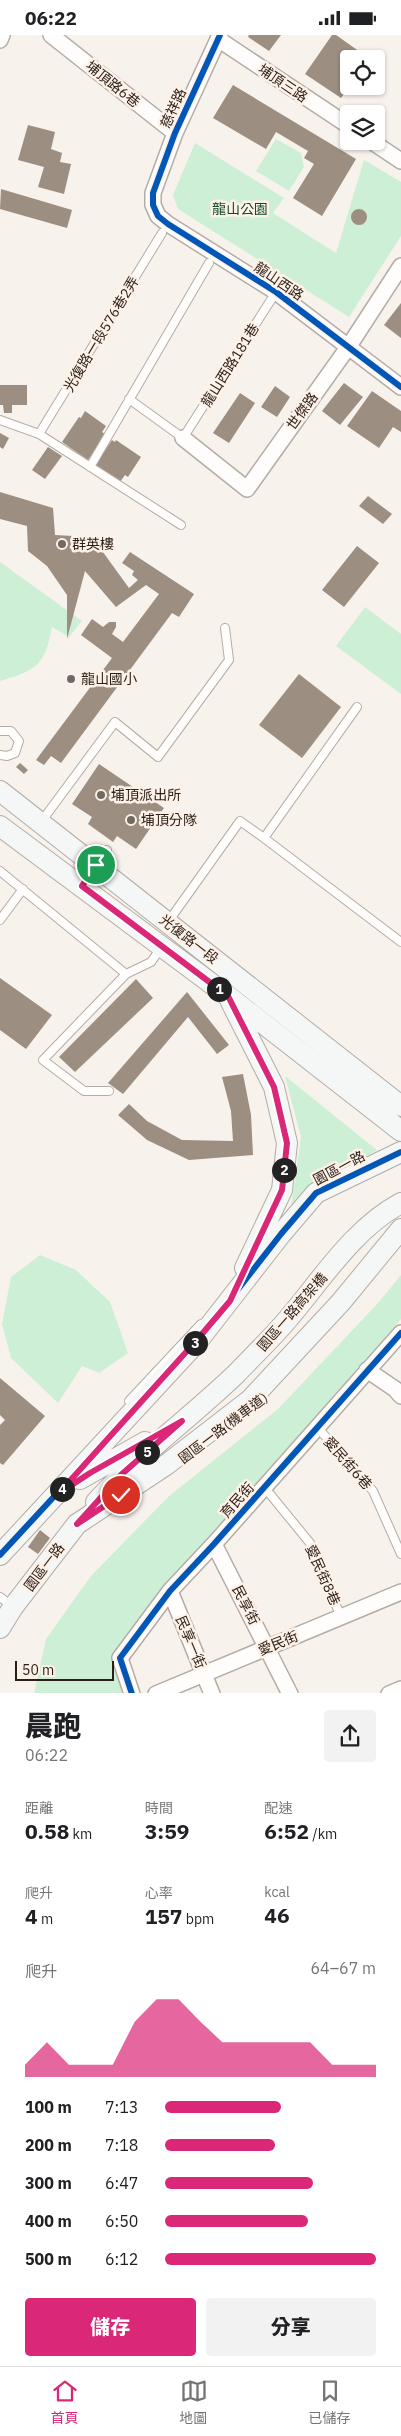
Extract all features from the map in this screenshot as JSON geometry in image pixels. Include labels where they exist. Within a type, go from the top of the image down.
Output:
[{"type":"street","points":[[0,40],[2,35]]},
{"type":"street","name":"埔頂路6巷","points":[[52,35],[175,133]]},
{"type":"street","name":"慈祥路","points":[[153,193],[175,133],[219,37]]},
{"type":"street","name":"埔頂三路","points":[[219,37],[340,121]]},
{"type":"street","points":[[384,150],[401,161]]},
{"type":"street","name":"龍山西路","points":[[153,193],[155,211],[168,225],[276,292],[401,387]]},
{"type":"street","name":"世傑路","points":[[183,438],[247,489],[349,346],[401,266]]},
{"type":"street","name":"光復路一段","points":[[0,791],[41,822],[102,858],[168,922],[401,1106]]},
{"type":"street","name":"光復路一段","points":[[1,826],[228,996],[401,1131]]},
{"type":"street","points":[[228,996],[274,1087],[287,1143],[282,1190],[230,1301]]},
{"type":"street","name":"園區一路","points":[[1,1553],[58,1494],[196,1341],[230,1301],[280,1234],[316,1193],[401,1152]]},
{"type":"street","name":"園區一路高架橋","points":[[182,1421],[235,1375],[288,1320],[354,1240],[386,1211],[401,1203]]},
{"type":"street","name":"園區一路","points":[[381,1252],[401,1223]]},
{"type":"street","name":"園區一路","points":[[0,1628],[7,1602],[37,1577],[82,1528],[250,1400],[341,1302],[401,1229]]},
{"type":"street","name":"育民街","points":[[132,1693],[120,1658],[170,1591],[265,1488],[401,1333]]},
{"type":"street","points":[[367,1370],[395,1389],[401,1396]]},
{"type":"street","points":[[58,1494],[90,1473],[182,1421]]},
{"type":"street","points":[[82,1528],[122,1474],[182,1421]]},
{"type":"street","name":"民享街","points":[[214,1544],[290,1693]]},
{"type":"street","name":"民享一街","points":[[170,1591],[212,1693]]},
{"type":"street","name":"愛民街","points":[[156,1693],[401,1592]]},
{"type":"street","points":[[389,1693],[401,1689]]},
{"type":"lane","name":"光復路一段576巷2弄","points":[[39,434],[162,233]]},
{"type":"lane","points":[[90,467],[209,263]]},
{"type":"lane","name":"龍山西路181巷","points":[[183,438],[276,292]]},
{"type":"lane","points":[[129,399],[183,438]]},
{"type":"lane","points":[[0,421],[39,434],[180,525]]},
{"type":"lane","points":[[41,822],[116,722],[158,757],[230,660],[225,628]]},
{"type":"lane","points":[[264,838],[357,707]]},
{"type":"lane","points":[[0,731],[7,729],[15,733],[19,745],[12,755],[0,755]]},
{"type":"lane","points":[[168,922],[240,821],[401,942]]},
{"type":"lane","points":[[82,886],[102,858]]},
{"type":"lane","points":[[0,871],[126,974]]},
{"type":"lane","points":[[0,920],[23,889]]},
{"type":"lane","points":[[109,1091],[84,1091],[43,1060],[126,974],[151,962],[162,947]]},
{"type":"lane","points":[[313,1346],[344,1311],[381,1252]]},
{"type":"lane","points":[[125,1405],[194,1329],[230,1301]]},
{"type":"lane","name":"園區一路(機車道)","points":[[82,1528],[254,1408]]},
{"type":"lane","name":"愛民街6巷","points":[[318,1428],[373,1491],[401,1554]]},
{"type":"lane","points":[[1,1553],[56,1483],[100,1434]]},
{"type":"lane","name":"愛民街8巷","points":[[265,1488],[310,1543],[341,1617]]},
{"type":"green space","points":[[276,139],[301,153],[304,167],[289,191],[256,171]]},
{"type":"green space","name":"龍山公園","points":[[195,143],[284,198],[273,213],[336,253],[364,160],[401,182],[401,236],[349,317],[178,209],[173,195]]},
{"type":"green space","points":[[0,562],[82,621],[69,637],[52,627],[46,650],[37,664],[23,673],[0,681]]},
{"type":"green space","points":[[365,607],[401,634],[401,694],[336,646]]},
{"type":"green space","points":[[285,1076],[377,1150],[318,1184],[290,1214],[301,1137]]},
{"type":"green space","points":[[40,1255],[76,1270],[110,1302],[128,1353],[99,1373],[82,1366],[58,1403],[11,1358],[2,1324],[11,1277]]},
{"type":"green space","points":[[401,1275],[401,1319],[165,1587],[113,1657],[123,1693],[34,1693],[46,1639],[91,1576],[168,1497],[278,1409],[379,1302]]},
{"type":"building","points":[[249,35],[281,35],[269,51],[248,37]]},
{"type":"building","points":[[332,35],[336,35],[357,50],[340,50],[340,95],[343,95],[341,98],[305,74]]},
{"type":"building","points":[[233,85],[356,159],[322,216],[293,198],[314,164],[304,158],[308,151],[276,132],[266,149],[213,118]]},
{"type":"building","points":[[28,125],[55,132],[51,149],[62,153],[60,162],[71,164],[64,194],[38,187],[44,167],[18,160]]},
{"type":"building","points":[[1,189],[72,210],[67,228],[0,209]]},
{"type":"building","points":[[356,209],[362,209],[367,214],[365,223],[356,225],[351,220],[351,214]]},
{"type":"building","points":[[401,303],[401,338],[384,325]]},
{"type":"building","points":[[344,383],[363,397],[340,425],[322,411]]},
{"type":"building","points":[[0,385],[27,385],[27,405],[12,405],[12,413],[4,413],[3,405],[0,405]]},
{"type":"building","points":[[275,386],[290,397],[277,417],[261,407]]},
{"type":"building","points":[[372,391],[401,411],[401,432],[393,427],[379,448],[347,426]]},
{"type":"building","points":[[240,393],[255,403],[229,443],[213,433]]},
{"type":"building","points":[[85,411],[106,426],[102,432],[105,434],[88,460],[62,442]]},
{"type":"building","points":[[0,433],[9,438],[3,449],[0,447]]},
{"type":"building","points":[[112,440],[115,442],[116,440],[141,457],[128,477],[125,475],[120,482],[95,465]]},
{"type":"building","points":[[48,447],[62,456],[45,479],[32,470]]},
{"type":"building","points":[[0,492],[53,508],[55,535],[92,537],[129,588],[138,580],[132,575],[134,571],[122,563],[130,552],[194,594],[179,617],[172,613],[61,763],[51,756],[44,765],[36,760],[112,658],[81,635],[92,619],[103,627],[109,622],[116,622],[116,627],[112,634],[123,642],[159,594],[146,585],[116,607],[85,571],[67,639],[67,595],[47,566],[28,551],[27,526],[0,519]]},
{"type":"building","points":[[368,496],[392,514],[383,524],[359,506]]},
{"type":"building","points":[[357,546],[379,563],[344,607],[322,590]]},
{"type":"building","points":[[299,674],[341,707],[302,758],[259,725]]},
{"type":"building","points":[[20,763],[28,770],[24,774],[16,767]]},
{"type":"building","points":[[99,764],[164,808],[136,849],[117,836],[113,842],[88,824],[92,817],[72,804]]},
{"type":"building","points":[[0,978],[52,1015],[26,1049],[0,1030]]},
{"type":"building","points":[[136,979],[153,998],[75,1072],[59,1057]]},
{"type":"building","points":[[187,992],[229,1045],[217,1054],[188,1017],[123,1094],[108,1083]]},
{"type":"building","points":[[243,1074],[251,1115],[253,1155],[189,1160],[147,1140],[118,1115],[129,1104],[147,1121],[182,1140],[233,1141],[231,1111],[222,1077]]},
{"type":"building","points":[[0,1378],[45,1416],[3,1465],[0,1463],[0,1425],[5,1420],[0,1415]]},
{"type":"building","points":[[40,1530],[50,1538],[38,1554],[28,1547]]},
{"type":"cycle path","points":[[220,35],[175,133],[153,193],[153,205],[158,216],[276,292],[401,387]]},
{"type":"cycle path","points":[[0,1555],[197,1342],[281,1234],[316,1193],[401,1152]]},
{"type":"cycle path","points":[[132,1693],[120,1658],[170,1591],[401,1333]]},
{"type":"place","name":"群英樓","points":[[62,544]]},
{"type":"place","name":"龍山國小","points":[[71,679]]},
{"type":"place","name":"埔頂派出所","points":[[101,795]]},
{"type":"place","name":"埔頂分隊","points":[[131,820]]},
{"type":"route","points":[[96,865],[82,886],[228,996],[274,1087],[287,1143],[282,1190],[230,1301],[58,1494],[90,1473],[182,1421],[122,1474],[77,1524],[121,1495]]}]
